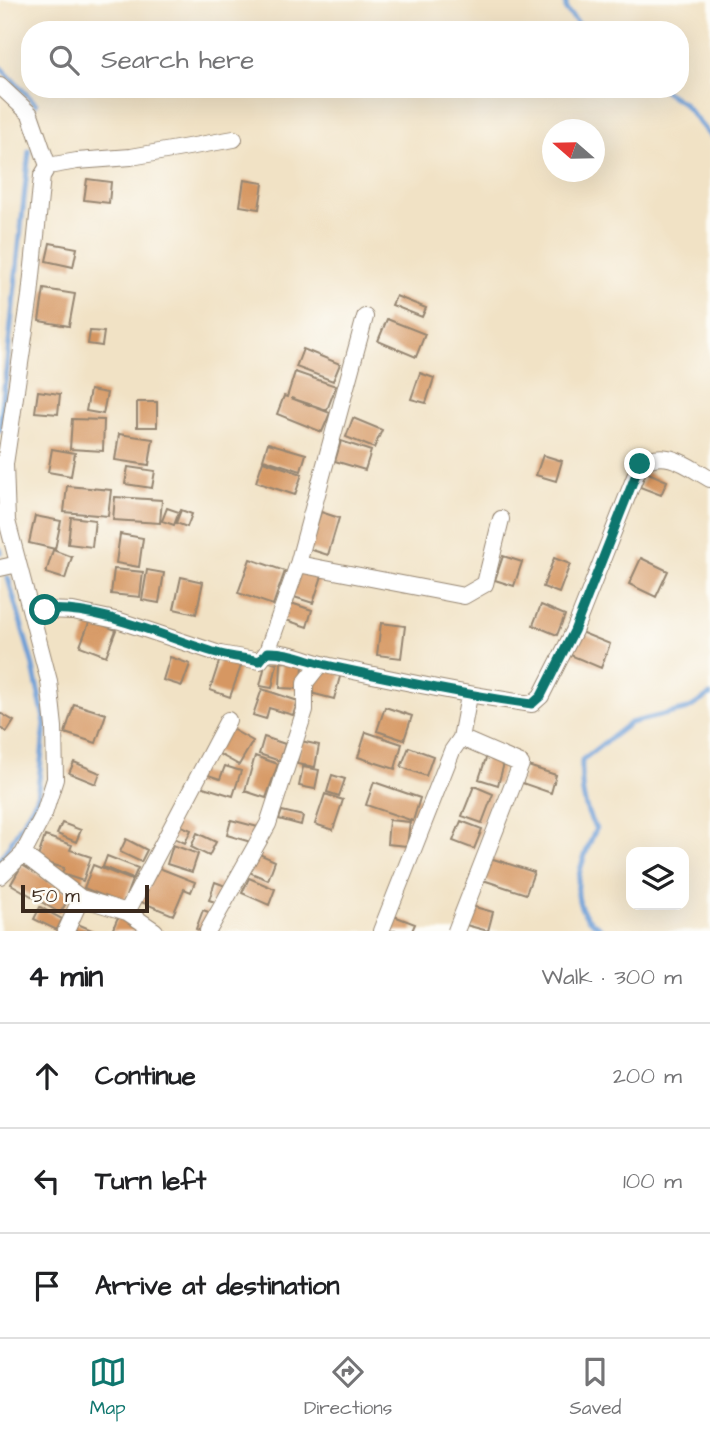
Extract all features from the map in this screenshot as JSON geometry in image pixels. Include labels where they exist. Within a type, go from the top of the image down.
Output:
[{"type":"street","points":[[0,86],[30,114],[48,166]]},
{"type":"street","points":[[0,876],[23,853],[44,814],[55,779],[54,727],[49,681],[7,521],[5,464],[30,296],[42,176],[48,166],[131,157],[234,139]]},
{"type":"street","points":[[32,616],[45,610],[73,611],[120,621],[220,654],[260,661],[267,652],[298,564],[365,317]]},
{"type":"street","points":[[267,652],[279,651],[320,664],[469,696],[532,704],[541,696],[574,631],[640,464],[657,456],[668,457],[710,480]]},
{"type":"street","points":[[298,564],[464,596],[485,583],[500,519]]},
{"type":"street","points":[[0,568],[18,564]]},
{"type":"street","points":[[208,931],[268,824],[305,710],[305,683],[320,664]]},
{"type":"street","points":[[382,931],[452,751],[461,738],[469,696]]},
{"type":"street","points":[[127,912],[228,720]]},
{"type":"street","points":[[456,931],[521,764],[461,738]]},
{"type":"street","points":[[23,853],[81,898],[127,912],[155,931]]},
{"type":"street","points":[[66,931],[81,898]]},
{"type":"building","points":[[87,179],[111,182],[109,203],[84,200]]},
{"type":"building","points":[[244,180],[263,183],[259,209],[240,206]]},
{"type":"building","points":[[50,243],[77,248],[73,267],[46,261]]},
{"type":"building","points":[[44,289],[75,294],[69,326],[39,321]]},
{"type":"building","points":[[396,296],[426,308],[422,317],[392,305]]},
{"type":"building","points":[[387,319],[425,334],[416,357],[378,341]]},
{"type":"building","points":[[90,331],[104,332],[102,346],[88,344]]},
{"type":"building","points":[[303,349],[340,364],[333,381],[296,367]]},
{"type":"building","points":[[295,372],[336,386],[327,410],[291,398],[330,413],[322,432],[277,414],[284,396],[287,397]]},
{"type":"building","points":[[420,373],[434,378],[426,403],[411,399]]},
{"type":"building","points":[[90,390],[107,393],[103,414],[86,411]]},
{"type":"building","points":[[38,391],[60,394],[58,414],[35,412]]},
{"type":"building","points":[[137,402],[157,402],[157,427],[137,427]]},
{"type":"building","points":[[353,418],[382,430],[374,448],[346,437]]},
{"type":"building","points":[[72,419],[104,420],[103,451],[70,449]]},
{"type":"building","points":[[119,434],[153,439],[149,465],[115,460]]},
{"type":"building","points":[[341,441],[371,451],[365,470],[335,461]]},
{"type":"building","points":[[268,443],[306,454],[301,471],[263,459]]},
{"type":"building","points":[[52,449],[75,453],[71,476],[48,472]]},
{"type":"building","points":[[543,455],[562,461],[556,481],[536,475]]},
{"type":"building","points":[[263,461],[302,474],[295,495],[256,482]]},
{"type":"building","points":[[128,467],[155,471],[152,488],[125,484]]},
{"type":"building","points":[[646,472],[667,481],[661,495],[640,487]]},
{"type":"building","points":[[67,486],[111,490],[108,516],[64,512]]},
{"type":"building","points":[[115,497],[162,500],[160,523],[113,520]]},
{"type":"building","points":[[167,508],[179,512],[174,525],[162,521]]},
{"type":"building","points":[[181,510],[192,514],[187,527],[176,523]]},
{"type":"building","points":[[321,512],[339,518],[328,555],[309,549]]},
{"type":"building","points":[[35,516],[61,521],[55,549],[29,543]]},
{"type":"building","points":[[71,517],[95,520],[92,547],[68,544]]},
{"type":"building","points":[[120,534],[143,538],[139,567],[116,563]]},
{"type":"building","points":[[53,550],[72,557],[65,579],[46,573]]},
{"type":"building","points":[[503,556],[522,562],[514,586],[495,580]]},
{"type":"building","points":[[554,558],[570,564],[559,593],[543,587]]},
{"type":"building","points":[[641,558],[668,571],[656,597],[629,584]]},
{"type":"building","points":[[250,559],[285,571],[273,605],[238,593]]},
{"type":"building","points":[[114,569],[143,572],[140,597],[111,594]]},
{"type":"building","points":[[300,569],[322,576],[313,603],[291,596]]},
{"type":"building","points":[[147,570],[164,573],[159,603],[142,600]]},
{"type":"building","points":[[181,577],[203,582],[196,614],[174,609]]},
{"type":"building","points":[[288,602],[312,610],[307,627],[283,619]]},
{"type":"building","points":[[541,605],[565,615],[557,635],[533,625]]},
{"type":"building","points":[[90,620],[116,630],[106,656],[80,646]]},
{"type":"building","points":[[381,623],[405,626],[401,658],[377,655]]},
{"type":"building","points":[[578,631],[610,644],[601,668],[568,654]]},
{"type":"building","points":[[170,657],[190,664],[182,686],[163,680]]},
{"type":"building","points":[[220,659],[241,666],[230,697],[210,690]]},
{"type":"building","points":[[266,661],[277,664],[272,688],[260,686]]},
{"type":"building","points":[[281,662],[303,663],[302,689],[280,688]]},
{"type":"building","points":[[319,666],[341,673],[334,699],[311,693]]},
{"type":"building","points":[[262,689],[298,701],[293,715],[269,708],[266,719],[253,715]]},
{"type":"building","points":[[74,704],[106,714],[96,743],[65,733]]},
{"type":"building","points":[[385,707],[412,716],[404,740],[377,731]]},
{"type":"building","points":[[0,713],[14,721],[7,732],[0,728]]},
{"type":"building","points":[[221,723],[253,741],[239,765],[212,750]]},
{"type":"building","points":[[366,732],[402,744],[395,769],[358,757]]},
{"type":"building","points":[[264,737],[285,744],[280,761],[259,754]]},
{"type":"building","points":[[301,741],[319,745],[315,767],[297,764]]},
{"type":"building","points":[[409,747],[433,756],[426,776],[401,767]]},
{"type":"building","points":[[487,755],[505,760],[498,785],[479,779]]},
{"type":"building","points":[[255,756],[278,764],[266,798],[245,791]]},
{"type":"building","points":[[74,762],[100,773],[96,784],[69,773]]},
{"type":"building","points":[[225,766],[241,771],[233,796],[190,783],[194,770],[220,779]]},
{"type":"building","points":[[528,766],[556,775],[551,793],[522,783]]},
{"type":"building","points":[[303,767],[319,770],[315,789],[299,786]]},
{"type":"building","points":[[332,775],[345,779],[339,796],[327,792]]},
{"type":"building","points":[[374,782],[420,798],[413,821],[366,805]]},
{"type":"building","points":[[474,786],[493,794],[482,823],[462,816]]},
{"type":"building","points":[[325,794],[343,800],[333,830],[315,824]]},
{"type":"building","points":[[282,811],[303,816],[301,825],[279,819]]},
{"type":"building","points":[[231,820],[258,827],[254,843],[227,835]]},
{"type":"building","points":[[389,820],[410,822],[407,846],[387,844]]},
{"type":"building","points":[[170,821],[191,830],[185,843],[165,834]]},
{"type":"building","points":[[461,821],[482,829],[474,849],[453,841]]},
{"type":"building","points":[[62,823],[81,830],[76,842],[57,834]]},
{"type":"building","points":[[197,833],[216,842],[209,856],[191,847]]},
{"type":"building","points":[[45,836],[72,845],[70,850],[91,857],[83,881],[62,874],[64,868],[37,860]]},
{"type":"building","points":[[126,839],[147,850],[141,862],[120,852]]},
{"type":"building","points":[[173,845],[198,854],[192,872],[167,864]]},
{"type":"building","points":[[257,853],[275,861],[268,880],[249,872]]},
{"type":"building","points":[[107,856],[138,868],[133,879],[103,867]]},
{"type":"building","points":[[490,858],[534,872],[526,894],[483,880]]},
{"type":"building","points":[[149,864],[195,882],[191,892],[184,889],[173,915],[134,899]]},
{"type":"building","points":[[22,865],[71,895],[60,913],[11,884]]},
{"type":"building","points":[[93,865],[132,880],[123,904],[84,888]]},
{"type":"building","points":[[249,878],[275,889],[269,905],[242,893]]},
{"type":"building","points":[[215,882],[231,888],[225,905],[209,900]]},
{"type":"building","points":[[471,906],[493,912],[488,931],[466,925]]},
{"type":"building","points":[[40,907],[62,919],[57,930],[34,919]]},
{"type":"building","points":[[203,910],[214,914],[201,931],[196,929]]},
{"type":"building","points":[[394,916],[415,924],[412,931],[388,931]]},
{"type":"building","points":[[118,917],[139,925],[137,931],[112,931]]},
{"type":"building","points":[[73,922],[94,931],[69,931]]},
{"type":"waterway","points":[[566,0],[566,10],[576,21]]},
{"type":"waterway","points":[[0,67],[21,89]]},
{"type":"waterway","points":[[30,98],[36,104]]},
{"type":"waterway","points":[[675,98],[683,103],[710,136]]},
{"type":"waterway","points":[[0,430],[29,151]]},
{"type":"waterway","points":[[0,861],[37,798],[45,724],[32,662],[8,578]]},
{"type":"waterway","points":[[603,931],[586,916],[578,895],[580,872],[596,829],[583,796],[582,760],[630,723],[688,709],[710,695]]},
{"type":"route","points":[[45,610],[73,611],[120,621],[220,654],[260,661],[267,652],[279,651],[320,664],[469,696],[532,704],[541,696],[574,631],[640,464]]}]
